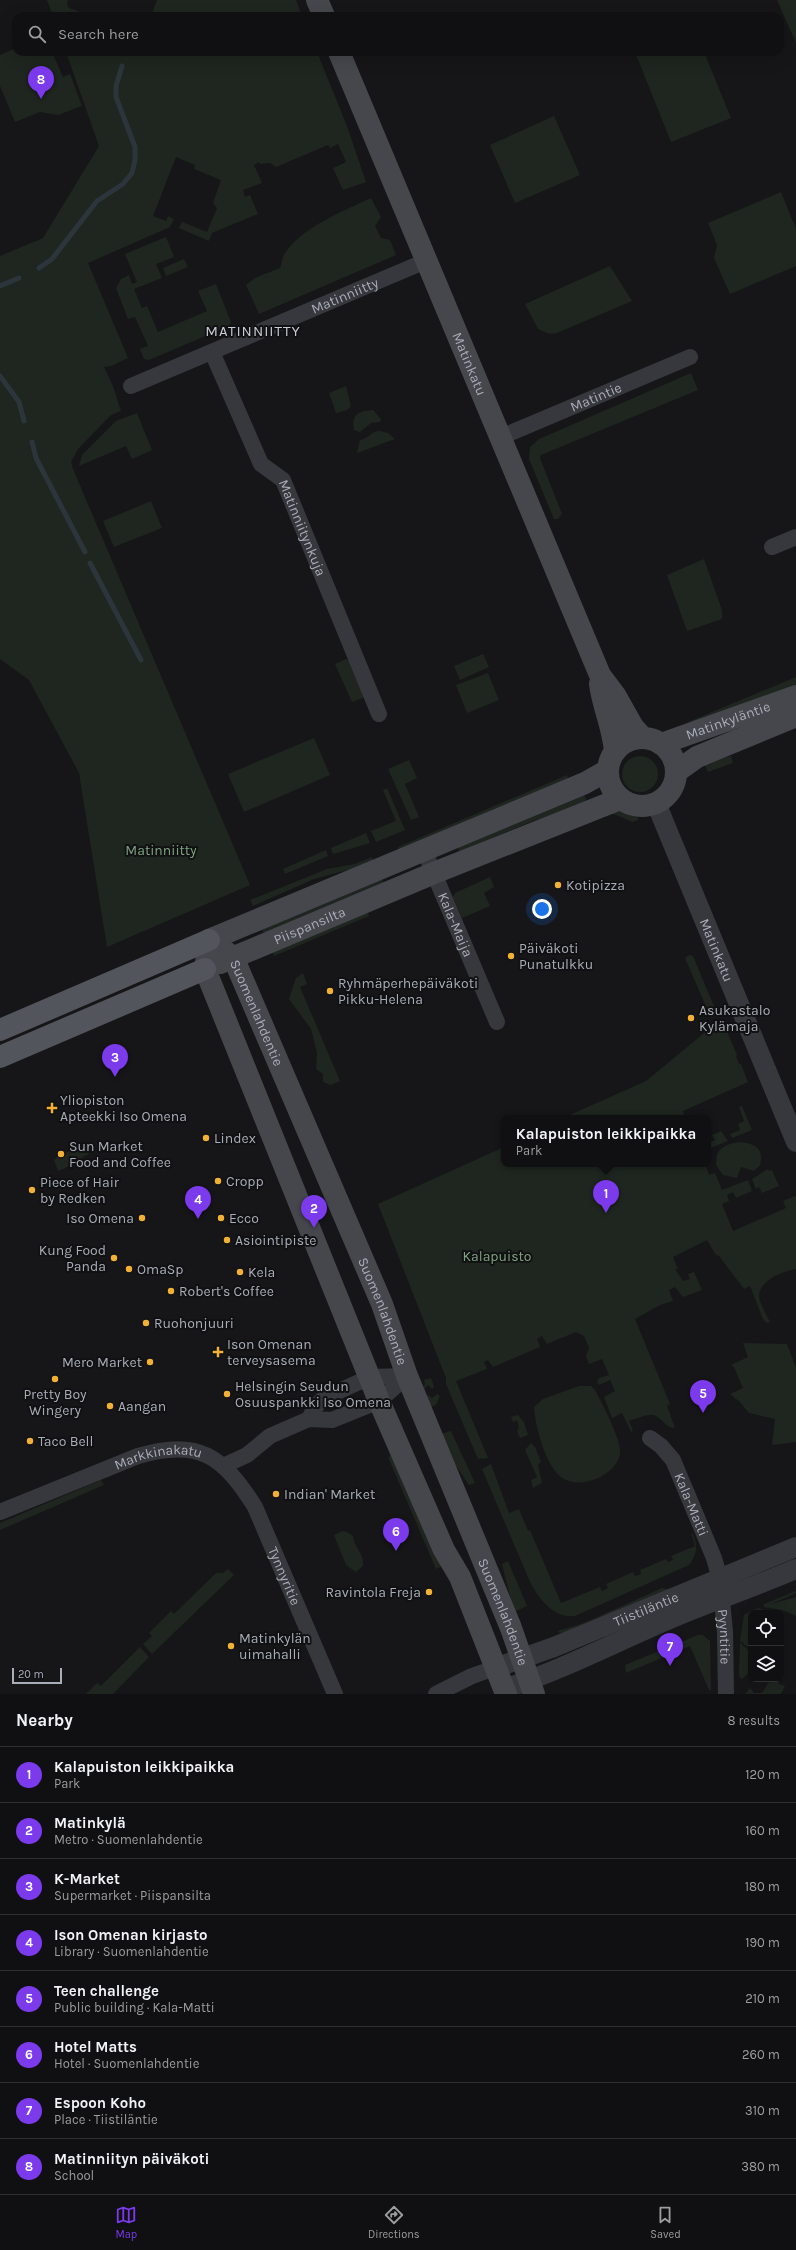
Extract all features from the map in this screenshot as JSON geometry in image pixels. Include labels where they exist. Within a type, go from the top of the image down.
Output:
[{"type":"main road","points":[[317,0],[322,12]]},
{"type":"main road","name":"Matinkatu","points":[[341,56],[600,675],[615,695],[633,727],[652,741]]},
{"type":"main road","name":"Matinkatu","points":[[600,675],[602,700],[611,724],[611,760]]},
{"type":"main road","name":"Matinkyläntie","points":[[652,741],[796,696]]},
{"type":"main road","name":"Matinkyläntie","points":[[676,772],[697,757],[796,716]]},
{"type":"main road","points":[[628,741],[652,741],[672,757],[676,772],[672,787],[663,799],[656,803],[638,806],[620,799],[612,789],[611,760],[628,741]]},
{"type":"main road","name":"Piispansilta","points":[[0,1030],[258,919],[585,783],[611,760]]},
{"type":"main road","name":"Piispansilta","points":[[0,1057],[268,942],[434,873],[620,799]]},
{"type":"main road","name":"Suomenlahdentie","points":[[500,1692],[495,1668],[460,1577],[444,1550],[379,1401],[205,969],[209,940],[233,957],[382,1304],[407,1376],[462,1506],[532,1687]]},
{"type":"street","name":"Matinniitty","points":[[131,386],[426,261]]},
{"type":"street","name":"Matinniitynkuja","points":[[212,352],[261,464],[283,480],[379,714]]},
{"type":"street","name":"Matintie","points":[[501,437],[690,357]]},
{"type":"street","points":[[772,547],[796,537]]},
{"type":"street","name":"Matinkatu","points":[[656,803],[796,1142]]},
{"type":"street","name":"Kala-Maija","points":[[424,850],[496,1022]]},
{"type":"street","points":[[309,1418],[315,1406],[324,1398],[370,1377],[407,1376]]},
{"type":"street","name":"Markkinakatu","points":[[0,1512],[138,1456],[158,1450],[194,1450],[209,1455],[223,1466],[247,1455],[270,1436],[309,1418],[332,1420],[379,1401],[407,1376]]},
{"type":"street","name":"Kala-Matti","points":[[650,1438],[662,1446],[673,1460],[714,1558],[720,1579]]},
{"type":"street","name":"Tynnyritie","points":[[223,1466],[241,1486],[255,1507],[335,1694]]},
{"type":"street","name":"Tiistiläntie","points":[[495,1668],[554,1647],[796,1547]]},
{"type":"street","name":"Tiistiläntie","points":[[500,1692],[532,1687],[688,1611],[796,1569]]},
{"type":"street","name":"Pyyntitie","points":[[720,1579],[725,1632],[726,1694]]},
{"type":"street","points":[[436,1694],[472,1676],[495,1668]]},
{"type":"green space","points":[[47,0],[68,0],[67,4],[69,8],[80,12],[52,12]]},
{"type":"green space","points":[[157,0],[296,0],[300,12],[152,12]]},
{"type":"green space","points":[[777,0],[796,0],[796,43],[784,16],[784,12],[782,12]]},
{"type":"green space","points":[[12,50],[12,56],[54,56],[63,77],[70,74],[82,106],[58,115],[40,112],[15,122],[0,86],[0,55]]},
{"type":"green space","name":"Matinniitty","points":[[67,56],[319,56],[347,126],[366,182],[343,190],[333,168],[346,162],[338,144],[330,148],[328,145],[276,167],[270,163],[260,164],[259,162],[254,165],[262,183],[243,190],[245,197],[250,195],[258,214],[212,233],[209,241],[179,228],[182,222],[207,232],[217,208],[213,203],[221,180],[194,169],[195,165],[176,157],[153,216],[166,221],[168,216],[174,219],[170,227],[88,263],[128,358],[111,366],[104,367],[113,386],[121,411],[111,415],[78,449],[71,462],[250,885],[107,947],[79,773],[29,680],[0,659],[0,256],[43,238],[99,146]]},
{"type":"green space","points":[[637,56],[706,56],[731,118],[671,142]]},
{"type":"green space","points":[[554,116],[580,175],[515,203],[490,145]]},
{"type":"green space","points":[[781,192],[796,229],[796,266],[730,294],[714,258],[717,245],[708,223]]},
{"type":"green space","points":[[371,198],[381,217],[375,226],[381,238],[390,240],[396,255],[259,314],[246,285],[255,278],[280,268],[284,255],[292,244],[312,228]]},
{"type":"green space","points":[[166,237],[174,257],[156,264],[162,278],[134,289],[142,308],[147,306],[158,332],[207,311],[198,291],[216,284],[231,322],[229,326],[149,360],[144,359],[140,349],[148,346],[135,317],[128,319],[116,288],[121,279],[129,275],[132,284],[137,282],[125,254]]},
{"type":"green space","points":[[184,259],[188,267],[166,276],[163,268]]},
{"type":"green space","points":[[610,266],[632,301],[557,333],[550,334],[538,329],[525,304]]},
{"type":"green space","points":[[691,373],[698,390],[541,455],[540,458],[562,514],[558,519],[554,519],[529,459],[530,447],[539,439]]},
{"type":"green space","points":[[346,386],[351,406],[347,410],[336,413],[329,393]]},
{"type":"green space","points":[[373,410],[381,419],[380,422],[371,423],[360,432],[354,430],[353,425],[357,414],[364,411]]},
{"type":"green space","points":[[137,413],[152,450],[132,459],[126,446],[79,466],[82,455],[116,421]]},
{"type":"green space","points":[[380,431],[388,433],[395,439],[357,453],[360,440],[374,432]]},
{"type":"green space","points":[[151,501],[162,528],[114,547],[103,521]]},
{"type":"green space","points":[[704,559],[722,610],[722,619],[687,631],[667,575]]},
{"type":"green space","points":[[483,654],[489,667],[460,680],[454,666]]},
{"type":"green space","points":[[346,659],[350,661],[364,695],[363,698],[352,702],[335,664]]},
{"type":"green space","points":[[488,673],[499,700],[467,713],[456,685]]},
{"type":"green space","points":[[796,677],[796,687],[691,729],[688,722]]},
{"type":"green space","points":[[314,738],[330,775],[244,812],[228,774]]},
{"type":"green space","points":[[643,756],[653,761],[657,767],[657,781],[653,787],[647,791],[637,792],[627,787],[623,781],[622,771],[627,761],[633,757]]},
{"type":"green space","points":[[731,756],[733,763],[708,772],[704,763]]},
{"type":"green space","points":[[409,760],[417,778],[405,784],[419,817],[411,820],[388,769]]},
{"type":"green space","points":[[567,775],[569,781],[400,853],[398,847]]},
{"type":"green space","points":[[387,788],[405,830],[376,842],[371,831],[396,821],[383,790]]},
{"type":"green space","points":[[584,794],[588,804],[533,821],[461,851],[458,850],[458,847]]},
{"type":"green space","points":[[619,808],[639,818],[638,820],[633,822],[606,811]]},
{"type":"green space","points":[[366,833],[370,843],[333,854],[331,848]]},
{"type":"green space","points":[[326,850],[328,856],[285,874],[283,869]]},
{"type":"green space","points":[[372,857],[374,863],[314,879],[253,906],[250,900],[327,869],[355,864]]},
{"type":"green space","points":[[490,877],[494,887],[484,893],[490,906],[462,918],[453,897],[455,893]]},
{"type":"green space","points":[[382,879],[384,884],[264,934],[262,929]]},
{"type":"green space","points":[[367,910],[369,916],[274,956],[271,950]]},
{"type":"green space","points":[[689,955],[693,956],[716,1011],[711,1018],[685,958]]},
{"type":"green space","points":[[303,973],[307,984],[300,987],[340,1081],[331,1085],[323,1082],[323,1074],[316,1069],[317,1053],[311,1029],[289,999],[296,978]]},
{"type":"green space","points":[[720,1020],[725,1032],[727,1031],[739,1064],[741,1064],[748,1082],[683,1111],[684,1115],[570,1115],[646,1081]]},
{"type":"green space","points":[[742,1106],[752,1130],[732,1138],[730,1134],[740,1130],[738,1124],[744,1121],[739,1107]]},
{"type":"green space","points":[[721,1131],[728,1141],[711,1148],[711,1142],[715,1140],[712,1135]]},
{"type":"green space","points":[[741,1142],[751,1144],[758,1148],[761,1155],[760,1165],[754,1171],[741,1167],[737,1178],[723,1175],[716,1165],[717,1154],[724,1147]]},
{"type":"green space","points":[[80,1147],[90,1154],[82,1157],[83,1160],[58,1171],[54,1160],[60,1155]]},
{"type":"green space","name":"Kalapuisto","points":[[501,1148],[501,1167],[706,1167],[709,1175],[715,1173],[722,1190],[748,1180],[752,1191],[736,1198],[733,1192],[727,1195],[729,1201],[722,1204],[733,1231],[786,1208],[783,1201],[795,1196],[796,1197],[796,1269],[773,1277],[763,1285],[760,1290],[760,1302],[770,1322],[767,1323],[763,1319],[750,1286],[744,1289],[719,1256],[716,1255],[707,1240],[673,1257],[678,1269],[675,1269],[683,1281],[690,1279],[688,1274],[694,1272],[702,1290],[683,1297],[675,1287],[669,1290],[673,1301],[660,1305],[635,1319],[670,1404],[667,1406],[675,1428],[669,1426],[657,1416],[651,1415],[629,1421],[633,1430],[631,1432],[622,1413],[612,1418],[604,1397],[615,1391],[610,1380],[599,1385],[597,1382],[599,1378],[609,1375],[602,1359],[589,1364],[586,1356],[589,1348],[584,1336],[576,1332],[547,1344],[542,1336],[537,1339],[540,1347],[493,1367],[488,1360],[484,1362],[487,1369],[456,1381],[488,1458],[478,1459],[446,1384],[446,1378],[378,1204]]},
{"type":"green space","points":[[768,1169],[769,1171],[772,1170],[779,1186],[762,1193],[759,1187],[756,1189],[752,1179]]},
{"type":"green space","points":[[743,1343],[787,1344],[796,1368],[796,1442],[772,1445],[775,1419],[749,1413],[740,1402],[730,1394],[743,1388],[734,1367],[731,1365],[748,1357]]},
{"type":"green space","points":[[431,1378],[434,1387],[432,1389],[428,1385],[423,1391],[426,1396],[428,1395],[432,1398],[437,1394],[440,1396],[436,1405],[430,1407],[421,1391],[425,1384],[424,1380]]},
{"type":"green space","points":[[579,1386],[591,1386],[595,1390],[606,1411],[620,1449],[619,1458],[608,1472],[591,1481],[572,1482],[564,1479],[558,1474],[547,1457],[539,1435],[534,1407],[543,1399]]},
{"type":"green space","points":[[518,1415],[524,1422],[528,1435],[520,1438],[517,1431],[519,1428],[517,1420],[513,1422],[511,1417]]},
{"type":"green space","points":[[451,1431],[475,1483],[469,1485],[452,1460],[440,1434]]},
{"type":"green space","points":[[531,1443],[535,1447],[541,1462],[538,1465],[542,1483],[533,1488],[531,1480],[537,1477],[525,1450]]},
{"type":"green space","points":[[394,1455],[444,1565],[436,1569],[388,1457]]},
{"type":"green space","points":[[491,1464],[509,1513],[519,1509],[528,1531],[530,1530],[561,1603],[600,1587],[602,1591],[608,1588],[606,1584],[633,1572],[635,1576],[641,1574],[640,1570],[666,1559],[668,1562],[673,1560],[671,1556],[695,1546],[691,1533],[693,1534],[696,1543],[694,1557],[689,1565],[575,1616],[560,1614],[554,1611],[543,1601],[530,1582],[482,1469]]},
{"type":"green space","points":[[101,1480],[104,1485],[0,1530],[0,1523]]},
{"type":"green space","points":[[342,1531],[353,1536],[355,1544],[361,1555],[363,1566],[356,1572],[346,1565],[334,1535]]},
{"type":"green space","points":[[508,1561],[527,1606],[514,1612],[502,1564]]},
{"type":"green space","points":[[228,1569],[234,1575],[152,1654],[143,1644],[152,1636],[149,1633],[171,1611],[174,1614],[216,1573],[223,1573]]},
{"type":"green space","points":[[662,1588],[672,1590],[568,1632],[559,1633],[558,1631],[584,1623]]},
{"type":"green space","points":[[796,1591],[796,1593],[771,1604],[796,1597],[796,1616],[784,1610],[764,1607],[764,1604]]},
{"type":"green space","points":[[748,1613],[748,1648],[740,1641],[744,1615]]},
{"type":"green space","points":[[698,1635],[703,1635],[710,1641],[711,1690],[709,1690],[690,1646],[626,1673],[625,1665]]},
{"type":"green space","points":[[740,1643],[748,1650],[748,1674],[742,1679],[739,1676]]},
{"type":"green space","points":[[140,1647],[149,1657],[113,1694],[86,1694],[97,1683],[101,1686]]},
{"type":"green space","points":[[769,1682],[778,1682],[779,1684],[785,1686],[781,1694],[745,1694],[750,1688],[754,1693],[762,1693]]},
{"type":"waterway","points":[[39,268],[52,259],[97,201],[123,184],[132,173],[135,160],[135,147],[116,97],[116,86],[122,66]]},
{"type":"waterway","points":[[0,286],[19,278]]},
{"type":"waterway","points":[[0,376],[19,402],[24,421]]},
{"type":"waterway","points":[[32,442],[36,458],[85,552]]},
{"type":"waterway","points":[[90,563],[141,660]]},
{"type":"place","name":"Matinniityn päiväkoti","points":[[41,99]]},
{"type":"place","name":"Kotipizza","points":[[558,885]]},
{"type":"place","name":"Päiväkoti Punatulkku","points":[[511,956]]},
{"type":"place","name":"Ryhmäperhepäiväkoti Pikku-Helena","points":[[330,991]]},
{"type":"place","name":"Asukastalo Kylämaja","points":[[691,1018]]},
{"type":"place","name":"K-Market","points":[[115,1077]]},
{"type":"place","name":"Yliopiston Apteekki Iso Omena","points":[[52,1108]]},
{"type":"place","name":"Lindex","points":[[206,1138]]},
{"type":"place","name":"Sun Market Food and Coffee","points":[[61,1154]]},
{"type":"place","name":"Cropp","points":[[218,1181]]},
{"type":"place","name":"Piece of Hair by Redken","points":[[32,1190]]},
{"type":"place","name":"Kalapuiston leikkipaikka","points":[[606,1213]]},
{"type":"place","name":"Iso Omena","points":[[142,1218]]},
{"type":"place","name":"Ecco","points":[[221,1218]]},
{"type":"place","name":"Ison Omenan kirjasto","points":[[198,1219]]},
{"type":"place","name":"Matinkylä","points":[[314,1228]]},
{"type":"place","name":"Asiointipiste","points":[[227,1240]]},
{"type":"place","name":"Kung Food Panda","points":[[114,1258]]},
{"type":"place","name":"OmaSp","points":[[129,1269]]},
{"type":"place","name":"Kela","points":[[240,1272]]},
{"type":"place","name":"Robert's Coffee","points":[[171,1291]]},
{"type":"place","name":"Ruohonjuuri","points":[[146,1323]]},
{"type":"place","name":"Ison Omenan terveysasema","points":[[218,1352]]},
{"type":"place","name":"Mero Market","points":[[150,1362]]},
{"type":"place","name":"Pretty Boy Wingery","points":[[55,1379]]},
{"type":"place","name":"Helsingin Seudun Osuuspankki Iso Omena","points":[[227,1394]]},
{"type":"place","name":"Aangan","points":[[110,1406]]},
{"type":"place","name":"Teen challenge","points":[[703,1413]]},
{"type":"place","name":"Taco Bell","points":[[30,1441]]},
{"type":"place","name":"Indian' Market","points":[[276,1494]]},
{"type":"place","name":"Hotel Matts","points":[[396,1551]]},
{"type":"place","name":"Ravintola Freja","points":[[429,1592]]},
{"type":"place","name":"Matinkylän uimahalli","points":[[231,1646]]},
{"type":"place","name":"Espoon Koho","points":[[670,1666]]},
{"type":"district","name":"MATINNIITTY","points":[[253,331]]}]
